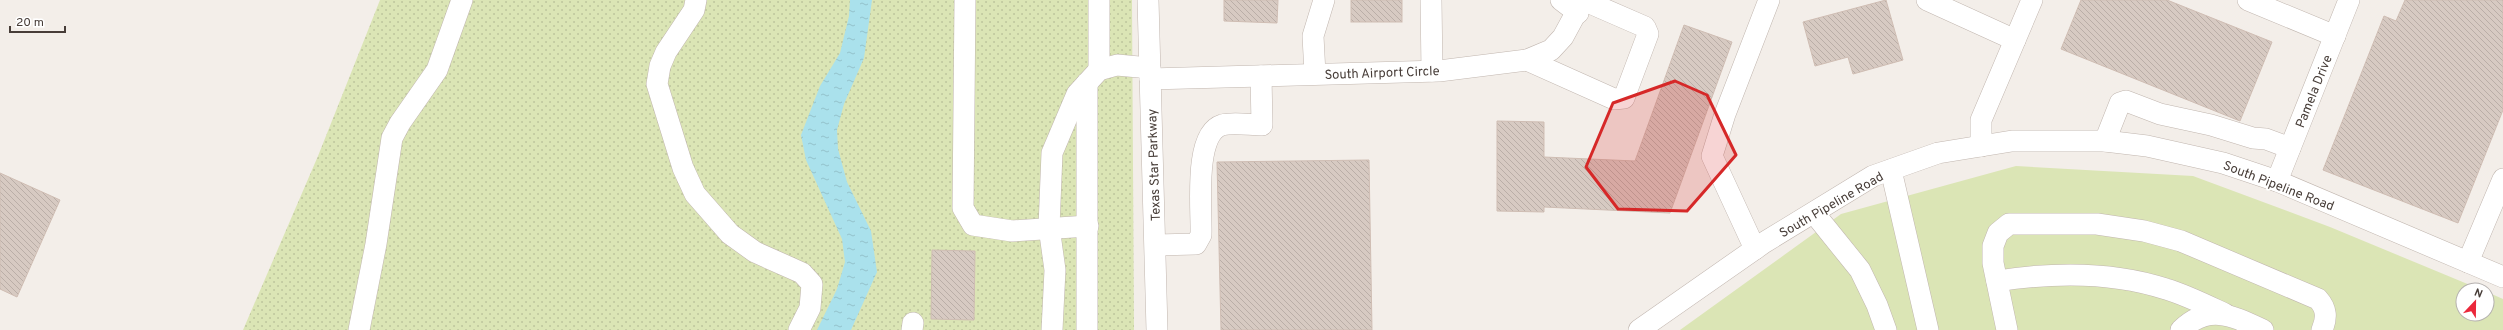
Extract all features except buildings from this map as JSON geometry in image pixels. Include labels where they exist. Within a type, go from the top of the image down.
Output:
[{"type":"street","points":[[359,330],[364,298],[376,244],[392,138],[400,123],[437,70],[462,0]]},
{"type":"street","points":[[696,0],[694,10],[660,66],[657,84],[684,168],[695,194],[730,234],[755,252],[802,273],[812,284],[810,308],[799,330]]},
{"type":"street","points":[[965,0],[963,208],[973,225],[1012,230],[1088,226]]},
{"type":"street","points":[[1087,330],[1088,226],[1093,77],[1099,0]]},
{"type":"street","name":"Texas Star Parkway","points":[[1148,0],[1156,245],[1157,330]]},
{"type":"street","points":[[1315,74],[1313,36],[1324,0]]},
{"type":"street","points":[[1432,0],[1432,71]]},
{"type":"street","points":[[1527,60],[1614,99],[1624,98],[1648,34],[1645,27],[1582,4],[1561,0]]},
{"type":"street","points":[[1755,249],[1712,156],[1725,114],[1769,0]]},
{"type":"street","points":[[1927,0],[2015,40]]},
{"type":"street","points":[[1981,146],[1981,120],[2032,0]]},
{"type":"street","points":[[2248,0],[2335,36]]},
{"type":"street","name":"Pamela Drive","points":[[2277,181],[2349,0]]},
{"type":"street","name":"South Airport Circle","points":[[1093,77],[1117,65],[1150,74],[1261,76],[1432,71],[1527,60],[1551,50],[1563,37],[1582,4]]},
{"type":"street","points":[[1156,245],[1196,244],[1201,235],[1202,152],[1206,140],[1208,135],[1221,126],[1262,125],[1261,76]]},
{"type":"street","points":[[1052,330],[1054,270],[1049,227],[1052,153],[1077,94],[1093,77]]},
{"type":"street","points":[[2105,141],[2120,103],[2126,100],[2160,114],[2211,125],[2253,138],[2266,139],[2290,148]]},
{"type":"street","name":"South Pipeline Road","points":[[1639,330],[1755,249],[1873,176],[1938,153],[2012,141],[2105,141],[2147,146],[2187,154],[2277,181],[2503,277]]},
{"type":"street","points":[[1891,170],[1928,330]]},
{"type":"street","points":[[2468,262],[2503,179]]},
{"type":"street","points":[[1814,212],[1860,270],[1877,305],[1886,330]]},
{"type":"street","points":[[2007,330],[1997,281],[1993,246],[1998,233],[2009,224],[2097,224],[2144,231],[2181,241],[2318,299],[2324,305],[2326,320],[2322,330]]},
{"type":"street","points":[[1997,281],[2028,276],[2111,275],[2166,289],[2263,330]]},
{"type":"street","points":[[2181,330],[2204,315],[2225,314]]},
{"type":"highlighted area","points":[[1675,81],[1707,95],[1736,155],[1687,211],[1618,209],[1586,167],[1613,103]]},
{"type":"green space","points":[[380,0],[1132,0],[1134,330],[243,330],[318,156]]},
{"type":"green space","points":[[2016,166],[2193,176],[2330,227],[2463,282],[2455,282],[2455,322],[2495,322],[2495,296],[2503,299],[2503,330],[1680,330],[1841,214]]},
{"type":"water","points":[[850,0],[872,0],[864,58],[844,104],[837,130],[838,149],[847,182],[871,231],[877,272],[851,330],[817,330],[837,289],[845,262],[842,239],[806,160],[801,135],[820,86],[840,53],[849,16]]}]
